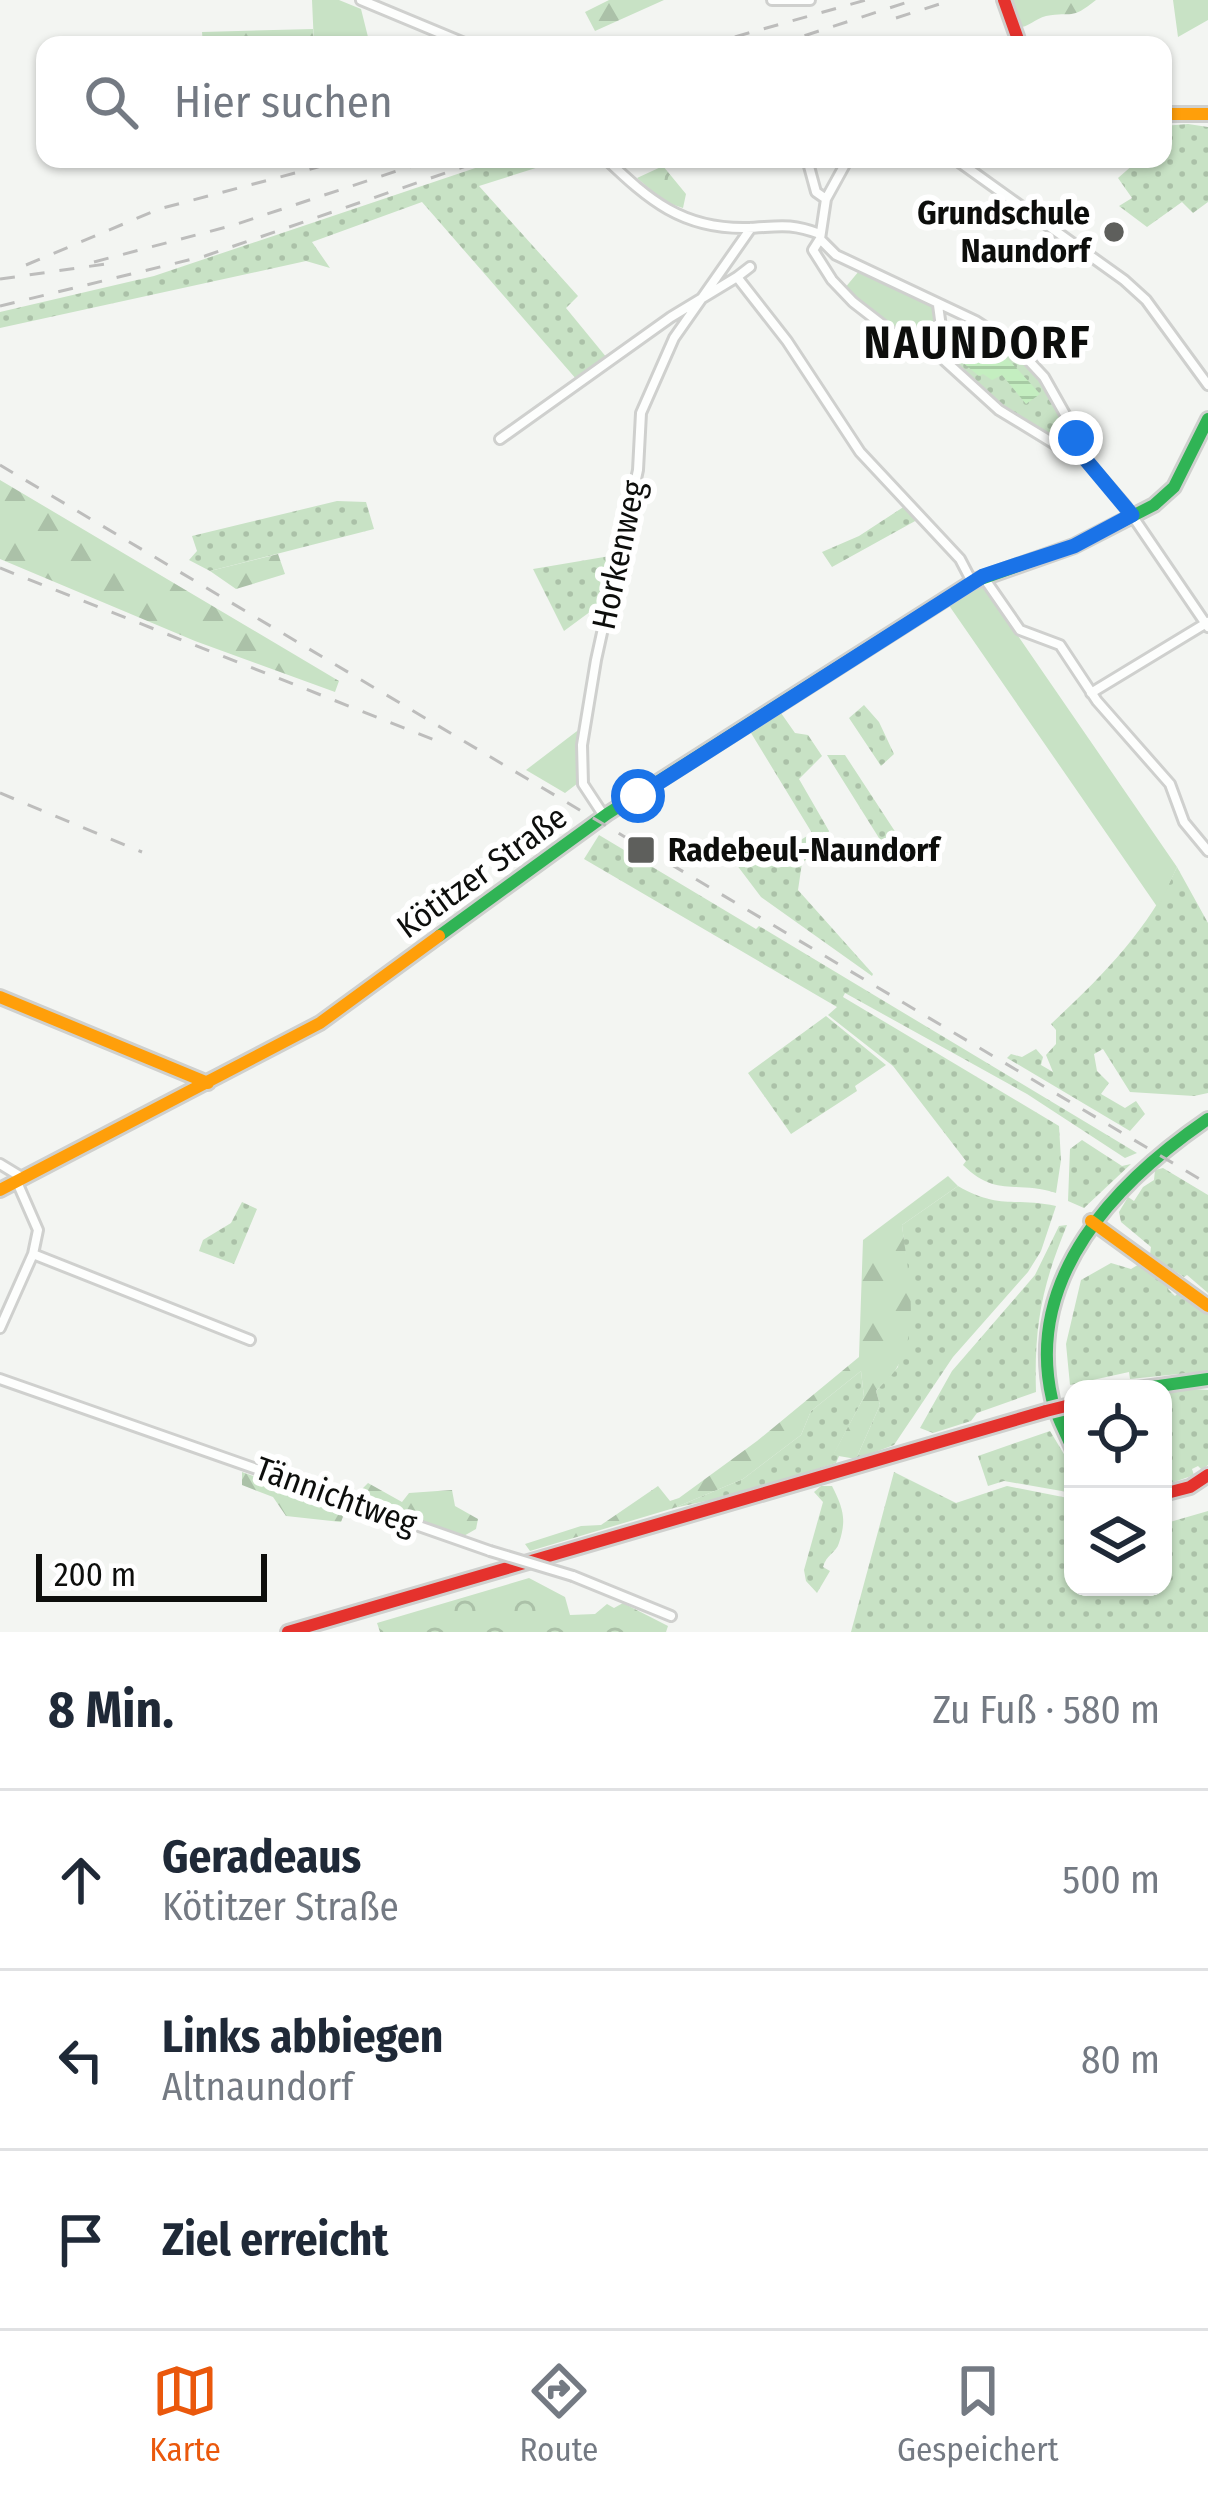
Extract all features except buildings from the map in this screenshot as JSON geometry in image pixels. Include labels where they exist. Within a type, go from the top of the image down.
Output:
[{"type":"street","points":[[361,0],[447,36]]},
{"type":"street","points":[[772,0],[810,0]]},
{"type":"street","points":[[1004,0],[1017,36]]},
{"type":"street","points":[[1172,114],[1208,114]]},
{"type":"street","points":[[616,168],[661,208],[726,227],[774,224],[820,237],[844,259],[1016,347],[1044,377],[1081,454],[1132,515],[1207,624],[1091,693]]},
{"type":"street","points":[[809,168],[816,192],[826,200]]},
{"type":"street","points":[[843,168],[826,200],[813,250],[830,276],[853,302],[898,337],[932,350],[999,410],[1058,446],[1081,454]]},
{"type":"street","points":[[968,168],[1124,280],[1146,300],[1208,385]]},
{"type":"street","points":[[698,300],[751,228]]},
{"type":"street","points":[[830,276],[844,259]]},
{"type":"street","points":[[500,439],[750,267]]},
{"type":"street","points":[[737,277],[787,340],[860,452],[1020,630],[1060,645],[1091,693],[1170,784],[1184,822],[1208,851]]},
{"type":"street","name":"Horkenweg","points":[[604,816],[583,784],[580,763],[596,660],[638,470],[641,413],[658,369],[698,300]]},
{"type":"street","points":[[932,350],[941,327],[937,303]]},
{"type":"street","points":[[941,327],[959,314]]},
{"type":"street","name":"Kötitzer Straße","points":[[0,1190],[320,1023],[604,816],[978,579],[1074,546],[1154,505],[1174,487],[1208,419]]},
{"type":"street","points":[[0,997],[208,1083]]},
{"type":"street","points":[[1064,1429],[1057,1413],[1048,1349],[1061,1281],[1091,1221],[1136,1171],[1208,1119]]},
{"type":"street","points":[[0,1164],[20,1173],[38,1230],[34,1254],[0,1328]]},
{"type":"street","points":[[1091,1221],[1208,1306]]},
{"type":"street","points":[[34,1254],[250,1340]]},
{"type":"street","name":"Tännichtweg","points":[[0,1378],[572,1576],[671,1616]]},
{"type":"street","points":[[1172,1384],[1208,1379]]},
{"type":"street","points":[[288,1632],[1064,1406]]},
{"type":"street","points":[[1172,1491],[1208,1475]]},
{"type":"green space","points":[[312,0],[339,0],[361,9],[368,36],[314,36]]},
{"type":"green space","points":[[609,0],[664,0],[595,31],[585,12]]},
{"type":"green space","points":[[1008,0],[1096,0],[1076,13],[1046,16],[1017,28]]},
{"type":"green space","points":[[1173,0],[1208,0],[1208,20],[1178,37]]},
{"type":"green space","points":[[313,29],[313,36],[202,36],[202,32]]},
{"type":"green space","points":[[1172,125],[1208,127],[1208,202],[1193,213],[1182,202],[1147,227],[1119,206],[1132,198],[1118,178],[1129,168],[1172,168]]},
{"type":"green space","points":[[475,168],[536,168],[479,186],[578,296],[566,308],[607,358],[577,380],[422,202],[312,242],[330,268],[306,261],[0,328],[0,312],[154,276]]},
{"type":"green space","points":[[665,168],[686,194],[683,208],[665,202],[637,178]]},
{"type":"green space","points":[[859,271],[935,306],[937,325],[930,337],[914,339],[892,329],[844,289]]},
{"type":"green space","points":[[976,328],[1006,347],[1041,384],[1069,430],[1067,446],[1007,410],[955,367],[974,348],[970,342]]},
{"type":"green space","points":[[0,480],[339,681],[335,692],[195,641],[0,559]]},
{"type":"green space","points":[[337,501],[366,502],[374,529],[210,571],[189,560],[197,551],[192,536]]},
{"type":"green space","points":[[905,506],[917,520],[832,567],[822,552],[859,536]]},
{"type":"green space","points":[[278,554],[285,574],[236,589],[210,571]]},
{"type":"green space","points":[[616,555],[606,600],[564,631],[533,569]]},
{"type":"green space","points":[[983,585],[1177,867],[1158,908],[948,604]]},
{"type":"green space","points":[[864,705],[879,722],[894,754],[881,766],[849,718]]},
{"type":"green space","points":[[781,713],[795,733],[808,735],[822,756],[799,779],[829,831],[824,846],[802,863],[798,890],[872,976],[761,897],[733,860],[717,860],[710,849],[718,847],[723,836],[735,847],[768,860],[812,833],[751,733]]},
{"type":"green space","points":[[581,728],[578,783],[565,793],[526,770]]},
{"type":"green space","points":[[827,755],[845,755],[913,859],[894,862]]},
{"type":"green space","points":[[599,835],[1137,1153],[1125,1158],[1027,1094],[845,993],[843,997],[1059,1126],[1056,1193],[997,1185],[975,1175],[893,1066],[828,1015],[837,1007],[584,859]]},
{"type":"green space","points":[[1177,867],[1208,923],[1208,1093],[1130,1092],[1103,1049],[1094,1054],[1097,1071],[1109,1083],[1101,1094],[1125,1108],[1136,1101],[1145,1114],[1130,1131],[1007,1058],[1036,1049],[1043,1057],[1041,1065],[1053,1072],[1046,1055],[1056,1044],[1051,1024],[1137,933]]},
{"type":"green space","points":[[826,1016],[886,1065],[855,1086],[857,1091],[791,1134],[748,1073]]},
{"type":"green space","points":[[1082,1140],[1122,1166],[1131,1164],[1084,1208],[1068,1201],[1070,1149]]},
{"type":"green space","points":[[1163,1168],[1208,1195],[1208,1293],[1150,1255],[1151,1247],[1121,1222],[1119,1212],[1128,1197],[1134,1201],[1154,1180],[1155,1170]]},
{"type":"green space","points":[[948,1176],[958,1186],[902,1225],[911,1298],[909,1336],[896,1369],[876,1391],[880,1405],[856,1459],[833,1455],[864,1397],[861,1371],[811,1411],[801,1435],[743,1479],[674,1508],[530,1551],[525,1544],[581,1526],[601,1525],[658,1486],[670,1501],[679,1498],[859,1357],[863,1240]]},
{"type":"green space","points":[[958,1186],[996,1201],[1056,1206],[1041,1251],[953,1357],[894,1445],[856,1459],[880,1405],[876,1391],[898,1367],[909,1286],[902,1225]]},
{"type":"green space","points":[[242,1202],[257,1209],[234,1264],[199,1251],[203,1240],[231,1223]]},
{"type":"green space","points":[[1067,1225],[1041,1306],[1036,1392],[933,1433],[920,1428],[952,1371],[1035,1275],[1059,1226]]},
{"type":"green space","points":[[1111,1263],[1131,1269],[1141,1263],[1171,1285],[1168,1289],[1175,1296],[1180,1291],[1208,1314],[1208,1371],[1130,1379],[1129,1372],[1070,1380],[1066,1344],[1081,1280]]},
{"type":"green space","points":[[861,1371],[864,1397],[834,1454],[839,1456],[836,1463],[743,1493],[674,1508],[743,1479],[801,1435],[811,1411]]},
{"type":"green space","points":[[1208,1390],[1208,1465],[1172,1483],[1172,1392]]},
{"type":"green space","points":[[1050,1431],[1064,1454],[1064,1491],[1004,1481],[988,1486],[978,1456]]},
{"type":"green space","points":[[242,1472],[346,1509],[341,1522],[286,1516],[273,1497],[242,1485]]},
{"type":"green space","points":[[894,1472],[956,1503],[1007,1486],[1064,1497],[1064,1596],[1172,1596],[1172,1521],[1208,1511],[1208,1632],[851,1632]]},
{"type":"green space","points":[[368,1483],[402,1502],[409,1493],[452,1490],[455,1506],[478,1519],[476,1529],[462,1537],[356,1495]]},
{"type":"green space","points":[[832,1486],[843,1520],[838,1546],[823,1567],[830,1571],[817,1593],[806,1581],[804,1570],[823,1502],[814,1492]]},
{"type":"green space","points":[[529,1578],[565,1597],[570,1615],[595,1614],[607,1604],[614,1608],[623,1603],[668,1626],[666,1632],[380,1632],[377,1623]]},
{"type":"shaded area","points":[[980,345],[1010,361],[1040,394],[1026,404],[1002,375],[992,380],[979,376],[962,362]]},
{"type":"railway","points":[[738,36],[866,0]]},
{"type":"railway","points":[[804,36],[914,0]]},
{"type":"railway","points":[[896,18],[952,0]]},
{"type":"railway","points":[[26,265],[159,209],[314,168]]},
{"type":"railway","points":[[94,262],[234,225],[406,168]]},
{"type":"railway","points":[[0,306],[205,256],[460,168]]},
{"type":"railway","points":[[0,279],[113,263]]},
{"type":"railway","points":[[0,465],[1208,1184]]},
{"type":"railway","points":[[0,568],[437,741]]},
{"type":"railway","points":[[0,793],[142,852]]},
{"type":"traffic: fast","points":[[439,936],[607,814],[972,582],[1074,546],[1154,505],[1174,487],[1208,419]]},
{"type":"traffic: fast","points":[[1064,1429],[1052,1399],[1047,1355],[1052,1313],[1065,1273],[1111,1203],[1141,1172],[1208,1119]]},
{"type":"traffic: fast","points":[[1172,1384],[1208,1379]]},
{"type":"traffic: slow","points":[[1172,114],[1208,114]]},
{"type":"traffic: slow","points":[[0,1190],[320,1023],[439,936]]},
{"type":"traffic: slow","points":[[0,997],[208,1083]]},
{"type":"traffic: slow","points":[[1091,1221],[1208,1306]]},
{"type":"traffic: jam","points":[[1004,0],[1017,36]]},
{"type":"traffic: jam","points":[[1046,1411],[1064,1406]]},
{"type":"traffic: jam","points":[[288,1632],[1046,1411]]},
{"type":"traffic: jam","points":[[1172,1492],[1208,1475]]},
{"type":"place","name":"Grundschule Naundorf","points":[[1114,232]]},
{"type":"place","name":"Radebeul-Naundorf","points":[[641,850]]},
{"type":"district","name":"NAUNDORF","points":[[978,343]]},
{"type":"route","points":[[638,796],[983,576],[1074,546],[1132,515],[1081,454],[1076,438]]}]
